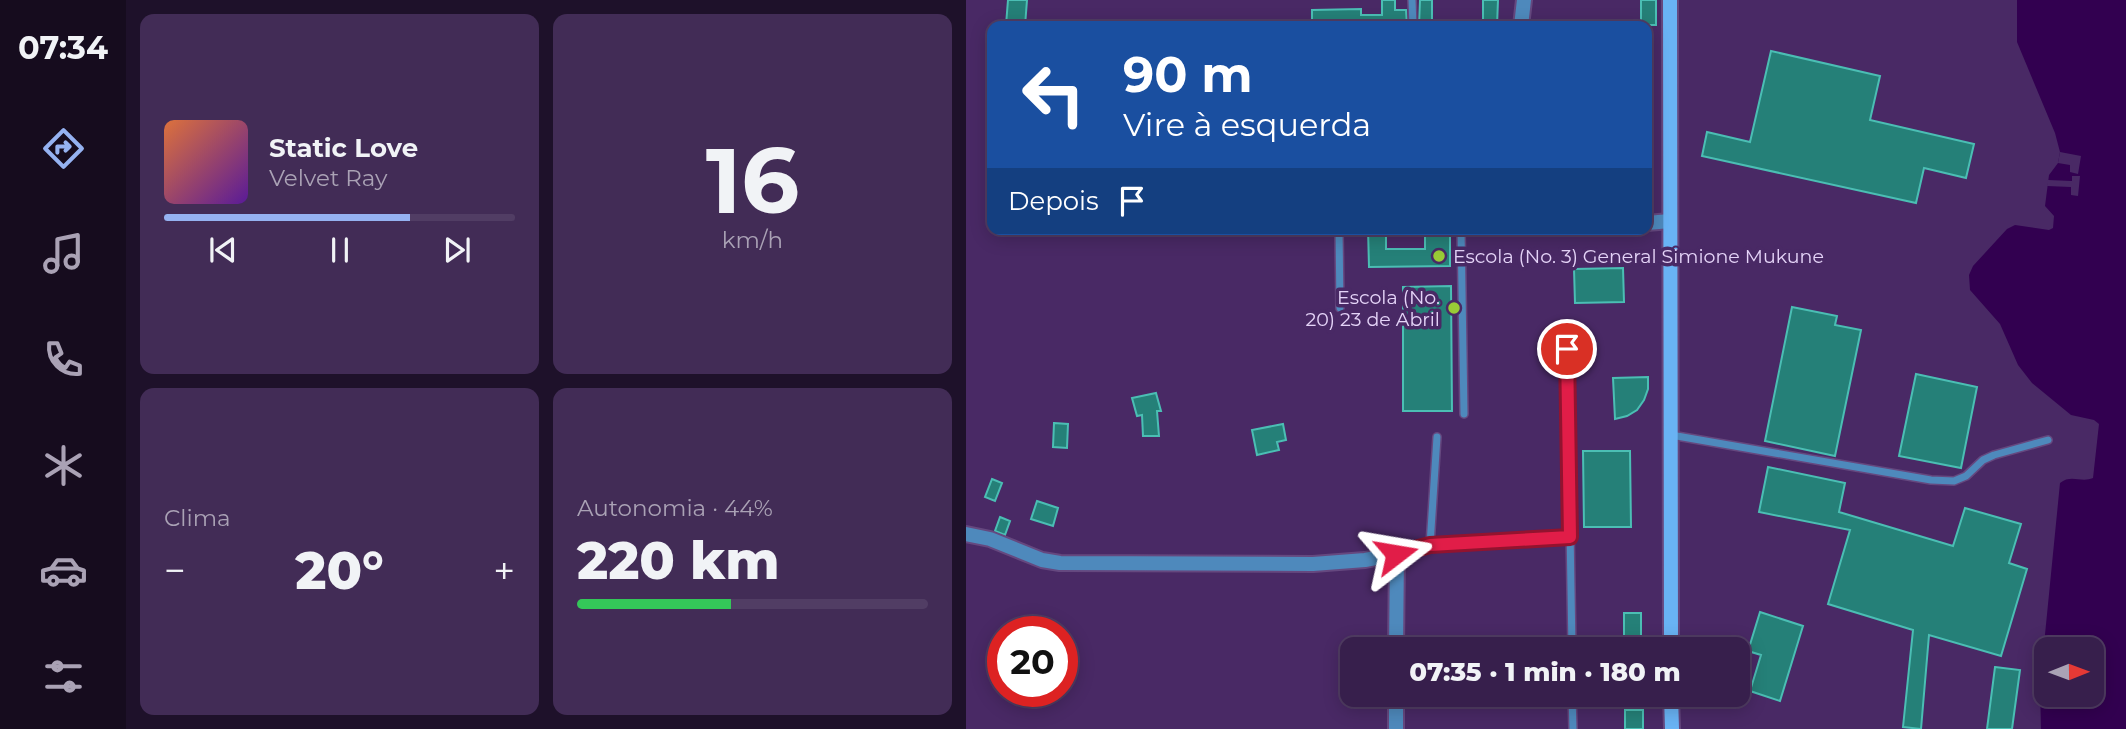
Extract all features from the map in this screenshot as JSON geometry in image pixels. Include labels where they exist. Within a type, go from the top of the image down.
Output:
[{"type":"street","points":[[1522,21],[1524,0]]},
{"type":"street","points":[[1670,0],[1671,637]]},
{"type":"street","points":[[1652,223],[1670,222]]},
{"type":"street","points":[[966,534],[990,539],[1042,560],[1060,563],[1313,564],[1365,560],[1396,554],[1396,637]]},
{"type":"street","points":[[1396,707],[1396,729]]},
{"type":"street","points":[[1671,707],[1672,729]]},
{"type":"lane","points":[[1412,0],[1413,21]]},
{"type":"lane","points":[[1339,235],[1340,308]]},
{"type":"lane","points":[[1461,235],[1464,414]]},
{"type":"lane","points":[[1567,349],[1572,637]]},
{"type":"lane","points":[[1671,435],[1931,480],[1954,481],[1966,476],[1983,460],[1994,455],[2048,440]]},
{"type":"lane","points":[[1430,545],[1437,437]]},
{"type":"lane","points":[[1396,554],[1430,545],[1570,537]]},
{"type":"lane","points":[[1572,707],[1573,729]]},
{"type":"shaded area","points":[[2017,0],[2126,0],[2126,729],[2041,729],[2040,707],[2104,707],[2104,637],[2045,637],[2060,483],[2068,479],[2093,478],[2099,424],[2094,420],[2071,415],[2032,383],[2018,365],[2000,324],[1970,290],[1969,275],[1973,266],[2007,229],[2015,225],[2049,230],[2053,228],[2054,216],[2045,206],[2049,175],[2058,163],[2060,152],[2055,133],[2017,42]]},
{"type":"pier","points":[[2060,152],[2081,156],[2078,174],[2070,172],[2070,165],[2058,163]]},
{"type":"pier","points":[[2072,176],[2080,176],[2078,196],[2071,195],[2071,187],[2047,186],[2048,180],[2072,181]]},
{"type":"building","points":[[1008,0],[1027,0],[1025,21],[1006,21]]},
{"type":"building","points":[[1382,0],[1395,0],[1395,10],[1406,10],[1407,21],[1312,21],[1312,10],[1361,9],[1361,15],[1382,15]]},
{"type":"building","points":[[1420,0],[1432,0],[1432,21],[1419,21]]},
{"type":"building","points":[[1483,0],[1498,0],[1497,21],[1483,21]]},
{"type":"building","points":[[1641,0],[1656,0],[1656,25],[1652,25],[1652,21],[1641,21]]},
{"type":"building","points":[[1771,51],[1880,76],[1870,120],[1974,144],[1966,178],[1924,168],[1916,203],[1702,156],[1707,132],[1750,142]]},
{"type":"building","points":[[1368,235],[1386,235],[1386,249],[1425,249],[1425,235],[1450,235],[1450,266],[1369,267]]},
{"type":"building","points":[[1623,268],[1624,302],[1575,303],[1574,269]]},
{"type":"building","points":[[1451,286],[1452,411],[1403,411],[1403,287]]},
{"type":"building","points":[[1792,307],[1837,316],[1835,325],[1861,330],[1835,456],[1765,441]]},
{"type":"building","points":[[1916,374],[1977,387],[1961,468],[1899,456]]},
{"type":"building","points":[[1648,377],[1648,389],[1637,410],[1615,419],[1613,378]]},
{"type":"building","points":[[1156,393],[1161,411],[1157,411],[1159,436],[1143,436],[1142,415],[1137,416],[1132,398]]},
{"type":"building","points":[[1054,423],[1068,424],[1067,448],[1053,447]]},
{"type":"building","points":[[1283,424],[1286,440],[1277,442],[1279,450],[1257,455],[1252,430]]},
{"type":"building","points":[[1583,451],[1630,451],[1631,527],[1584,527]]},
{"type":"building","points":[[1768,467],[1845,483],[1839,512],[1953,546],[1965,508],[2021,524],[2009,563],[2027,569],[2001,656],[1929,635],[1921,729],[1903,727],[1913,630],[1828,604],[1850,530],[1759,512]]},
{"type":"building","points":[[992,479],[1002,483],[995,501],[985,497]]},
{"type":"building","points":[[1037,501],[1058,508],[1053,526],[1031,519]]},
{"type":"building","points":[[1000,517],[1010,521],[1005,535],[995,531]]},
{"type":"building","points":[[1760,612],[1803,626],[1780,701],[1750,691],[1761,655],[1750,652]]},
{"type":"building","points":[[1624,613],[1641,613],[1641,637],[1624,637]]},
{"type":"building","points":[[1995,667],[2020,670],[2012,729],[1987,729]]},
{"type":"building","points":[[1625,710],[1643,710],[1643,729],[1625,729]]},
{"type":"place","name":"Escola (No. 3) General Simione Mukune","points":[[1439,256]]},
{"type":"place","name":"Escola (No. 20) 23 de Abril","points":[[1454,308]]},
{"type":"route","points":[[1396,554],[1430,545],[1570,537],[1567,349]]}]
